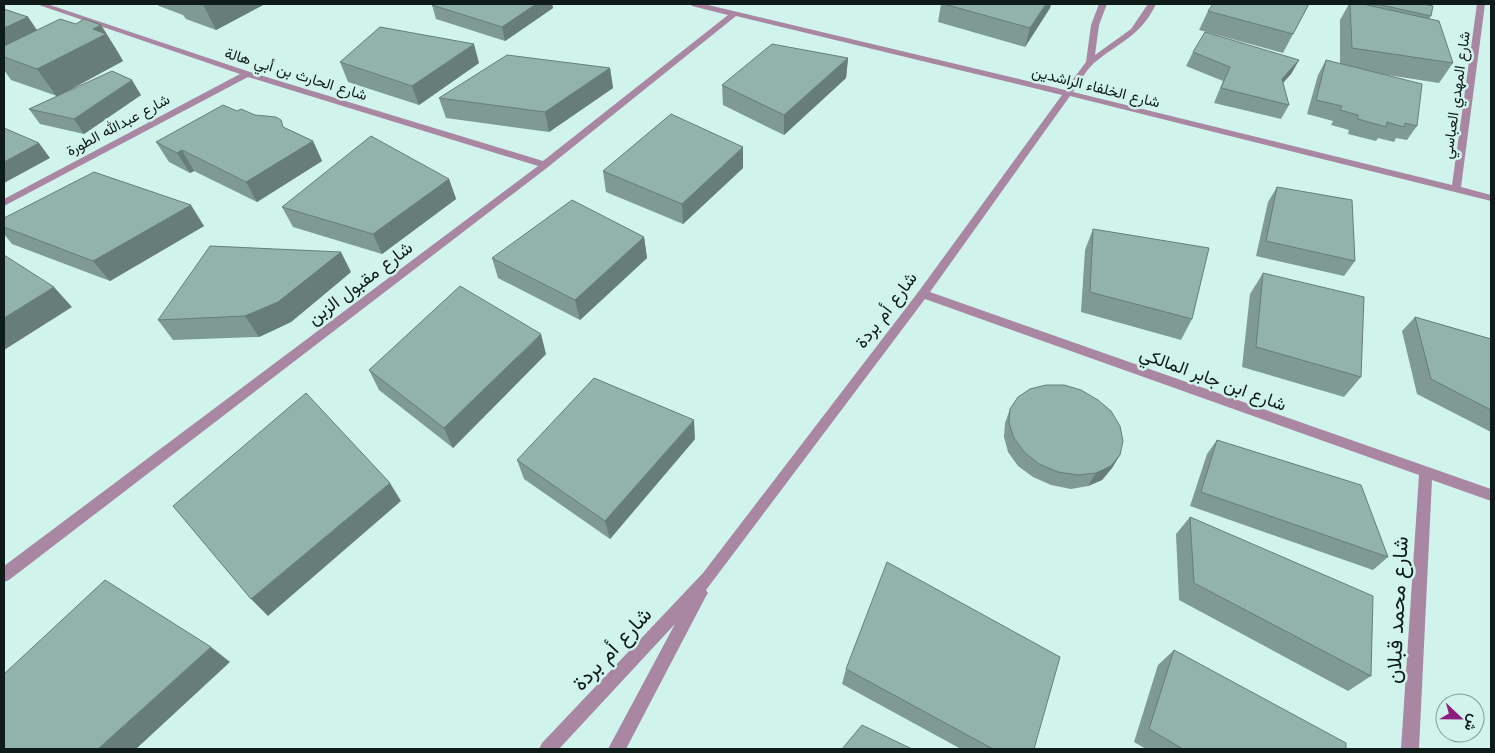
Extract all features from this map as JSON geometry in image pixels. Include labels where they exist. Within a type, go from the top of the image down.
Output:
[{"type":"street","name":"شارع الحارث بن أبي هالة","points":[[40,4],[247,74],[545,165]]},
{"type":"street","name":"شارع الخلفاء الراشدين","points":[[695,4],[1067,93],[1491,198]]},
{"type":"street","points":[[1090,62],[1092,37],[1098,12],[1103,4]]},
{"type":"street","name":"شارع أم بردة","points":[[548,749],[708,578],[923,294],[1090,62],[1122,42],[1148,12],[1152,4]]},
{"type":"street","name":"شارع المهدي العباسي","points":[[1456,190],[1482,30],[1481,4]]},
{"type":"street","name":"شارع مقبول الزبن","points":[[4,575],[545,165],[734,14]]},
{"type":"street","name":"شارع عبدالله الطورة","points":[[4,203],[247,74]]},
{"type":"street","name":"شارع ابن جابر المالكي","points":[[923,294],[1491,495]]},
{"type":"street","name":"شارع محمد قبلان","points":[[1410,749],[1426,473]]},
{"type":"street","name":"شارع أم بردة","points":[[617,749],[708,578]]},
{"type":"building","points":[[536,4],[502,27],[432,5]]},
{"type":"building","points":[[944,4],[1046,4],[1030,28]]},
{"type":"building","points":[[1213,4],[1309,4],[1293,34],[1208,11]]},
{"type":"building","points":[[1350,4],[1363,4],[1439,21],[1453,63],[1352,48]]},
{"type":"building","points":[[1377,4],[1422,4],[1433,6],[1431,16]]},
{"type":"building","points":[[4,9],[28,17],[4,28]]},
{"type":"building","points":[[60,19],[76,24],[84,19],[101,25],[93,29],[106,34],[37,69],[4,57],[4,46]]},
{"type":"building","points":[[380,27],[474,44],[412,86],[340,62]]},
{"type":"building","points":[[1205,32],[1299,60],[1282,79],[1289,105],[1221,88],[1230,67],[1193,52]]},
{"type":"building","points":[[772,44],[848,58],[784,115],[722,85]]},
{"type":"building","points":[[507,55],[610,68],[545,112],[439,98]]},
{"type":"building","points":[[1326,60],[1422,84],[1417,126],[1405,123],[1404,127],[1387,122],[1386,127],[1358,119],[1358,115],[1340,110],[1342,106],[1316,100]]},
{"type":"building","points":[[112,71],[132,80],[74,119],[29,109]]},
{"type":"building","points":[[223,105],[237,111],[241,109],[255,115],[276,117],[281,120],[283,127],[313,141],[246,182],[182,150],[177,153],[156,142]]},
{"type":"building","points":[[671,114],[743,147],[682,204],[603,171]]},
{"type":"building","points":[[4,128],[39,143],[4,162]]},
{"type":"building","points":[[371,136],[449,179],[373,234],[282,207]]},
{"type":"building","points":[[94,172],[191,205],[93,261],[4,227],[4,218]]},
{"type":"building","points":[[1277,187],[1352,200],[1355,261],[1266,241]]},
{"type":"building","points":[[572,200],[644,237],[575,300],[492,258]]},
{"type":"building","points":[[1093,229],[1209,248],[1192,319],[1090,292]]},
{"type":"building","points":[[210,246],[341,252],[278,302],[245,316],[158,320]]},
{"type":"building","points":[[4,255],[54,287],[4,318]]},
{"type":"building","points":[[1263,273],[1364,297],[1361,377],[1256,347]]},
{"type":"building","points":[[460,286],[541,334],[444,428],[369,370]]},
{"type":"building","points":[[1415,317],[1491,339],[1491,410],[1431,379]]},
{"type":"building","points":[[594,378],[694,420],[605,521],[517,460]]},
{"type":"building","points":[[1046,385],[1064,385],[1081,390],[1098,400],[1111,411],[1120,426],[1123,441],[1120,455],[1111,466],[1096,473],[1078,475],[1058,472],[1039,464],[1024,452],[1014,438],[1009,423],[1010,409],[1018,397],[1030,389]]},
{"type":"building","points":[[306,393],[390,483],[251,599],[173,506]]},
{"type":"building","points":[[1217,440],[1361,485],[1388,557],[1201,492]]},
{"type":"building","points":[[1190,517],[1373,596],[1371,676],[1194,583]]},
{"type":"building","points":[[887,562],[1060,657],[1034,749],[993,749],[846,669]]},
{"type":"building","points":[[105,580],[211,647],[98,749],[4,749],[4,674]]},
{"type":"building","points":[[1174,650],[1346,743],[1346,749],[1183,749],[1149,729]]},
{"type":"building","points":[[862,725],[912,749],[842,749]]}]
